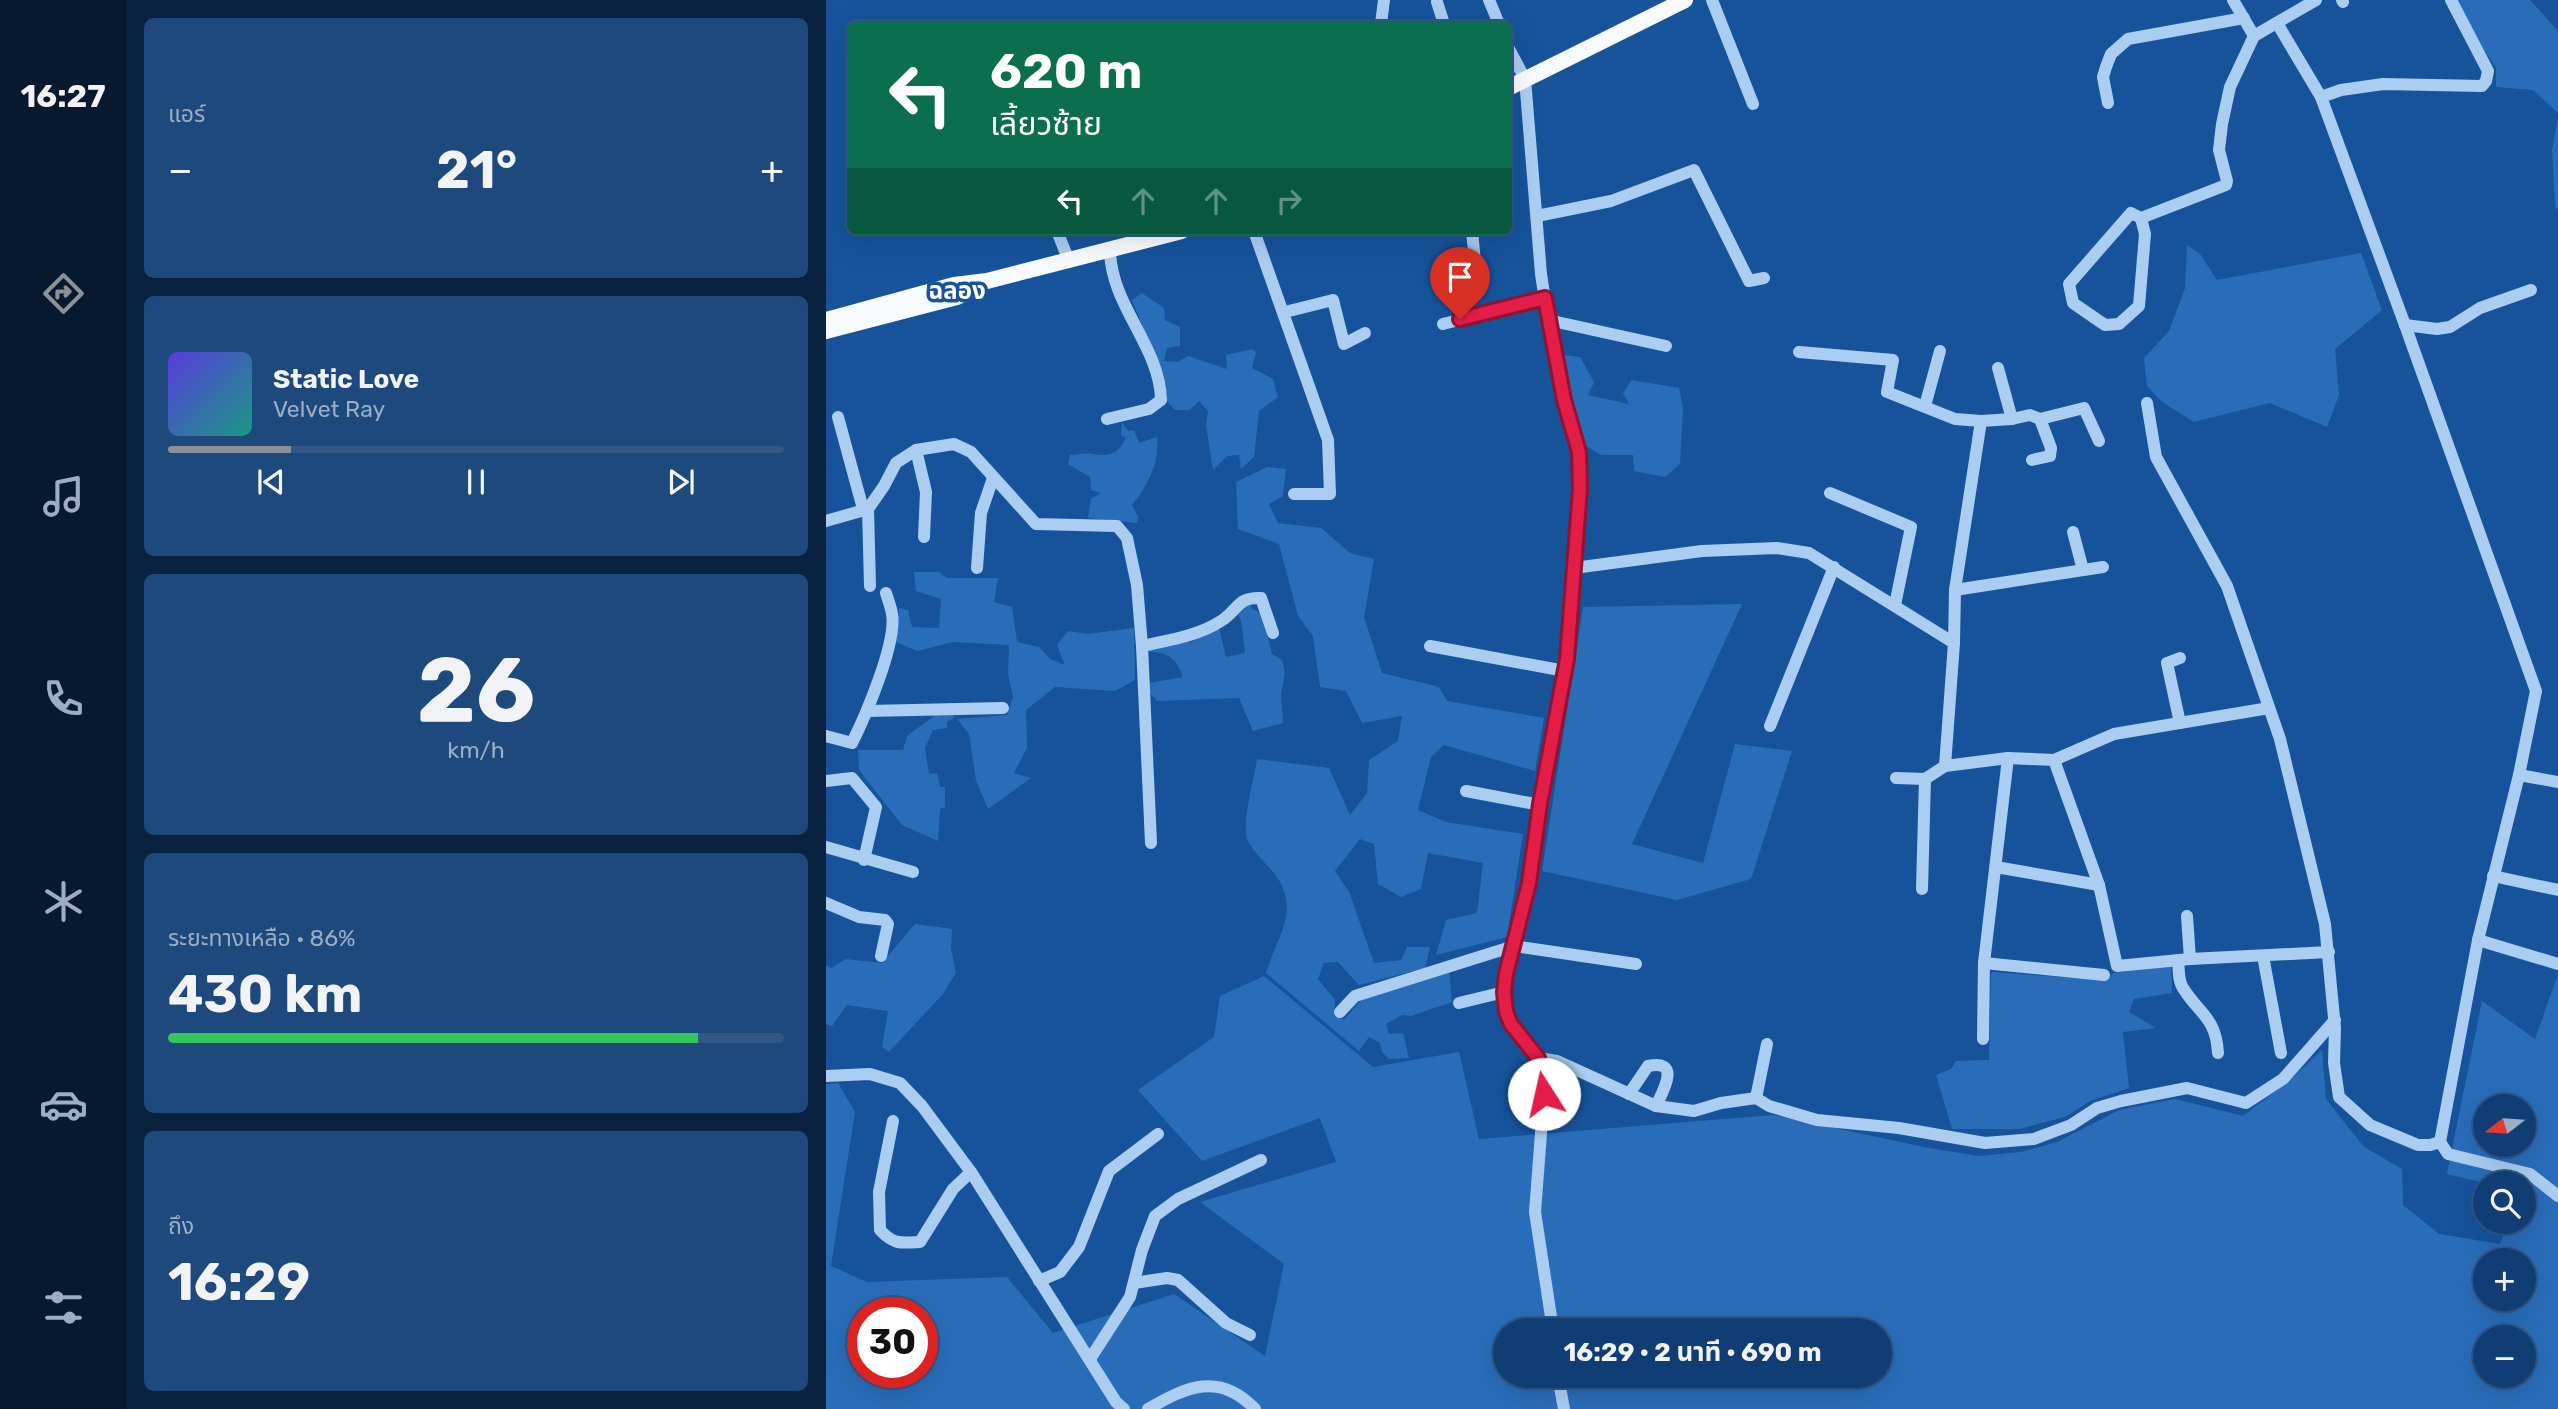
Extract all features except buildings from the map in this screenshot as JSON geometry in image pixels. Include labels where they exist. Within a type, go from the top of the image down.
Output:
[{"type":"main road","points":[[1512,86],[1682,1]]},
{"type":"main road","points":[[826,331],[954,285],[987,281],[1166,235]]},
{"type":"main road","points":[[826,320],[870,314]]},
{"type":"street","points":[[1381,21],[1384,0]]},
{"type":"street","points":[[1489,0],[1498,21]]},
{"type":"street","points":[[1712,0],[1753,104]]},
{"type":"street","points":[[2233,0],[2253,36]]},
{"type":"street","points":[[2321,97],[2342,90],[2383,84],[2482,86],[2488,71],[2451,0]]},
{"type":"street","points":[[2141,218],[2145,234],[2139,306],[2119,324],[2105,325],[2073,303],[2070,285],[2131,213],[2141,218],[2226,186],[2219,150],[2222,124],[2230,87],[2253,36],[2310,1]]},
{"type":"street","points":[[1437,2],[1443,21]]},
{"type":"street","points":[[2108,103],[2103,77],[2106,67],[2111,54],[2128,40],[2244,18]]},
{"type":"street","points":[[2277,23],[2321,97],[2536,691],[2519,775],[2478,940],[2440,1142],[2448,1154],[2530,1174],[2558,1196]]},
{"type":"street","points":[[1512,55],[1525,79],[1548,320],[1564,400],[1579,452],[1580,489],[1565,671],[1540,804],[1529,883],[1504,992],[1506,1012],[1511,1024],[1538,1058],[1544,1094],[1535,1212],[1551,1318]]},
{"type":"street","points":[[1537,216],[1611,201],[1694,170],[1749,281],[1764,278]]},
{"type":"street","points":[[1058,235],[1069,261]]},
{"type":"street","points":[[1256,235],[1285,312],[1328,440],[1330,494],[1294,494]]},
{"type":"street","points":[[1472,235],[1476,272]]},
{"type":"street","points":[[1107,419],[1149,409],[1161,400],[1154,368],[1118,294],[1110,266],[1110,249]]},
{"type":"street","points":[[2405,325],[2437,329],[2450,327],[2480,308],[2530,290]]},
{"type":"street","points":[[1443,324],[1545,298]]},
{"type":"street","points":[[1285,312],[1333,300],[1343,344],[1365,332]]},
{"type":"street","points":[[1548,320],[1666,346]]},
{"type":"street","points":[[1925,406],[1940,351]]},
{"type":"street","points":[[1799,352],[1893,360],[1887,392],[1955,419],[1981,421],[2030,415],[2040,419],[2084,408],[2099,441]]},
{"type":"street","points":[[1998,369],[2012,419]]},
{"type":"street","points":[[2147,403],[2156,457],[2227,586],[2284,753],[2325,924],[2335,1020],[2334,1063],[2339,1097],[2370,1125],[2418,1144],[2440,1142]]},
{"type":"street","points":[[838,417],[866,509],[870,586]]},
{"type":"street","points":[[2032,460],[2050,456],[2051,448],[2040,419]]},
{"type":"street","points":[[1945,766],[1955,590],[1981,421]]},
{"type":"street","points":[[826,521],[866,509],[884,486],[896,463],[916,450],[954,444],[971,452],[1036,524],[1117,526],[1128,538],[1137,585],[1151,843]]},
{"type":"street","points":[[916,450],[926,492],[924,537]]},
{"type":"street","points":[[977,568],[981,513],[993,478]]},
{"type":"street","points":[[1830,493],[1911,527],[1895,606]]},
{"type":"street","points":[[2073,532],[2083,570]]},
{"type":"street","points":[[1574,568],[1702,551],[1777,548],[1809,552],[1954,643]]},
{"type":"street","points":[[1770,726],[1834,567]]},
{"type":"street","points":[[1955,590],[2103,567]]},
{"type":"street","points":[[826,736],[852,743],[868,711],[887,652],[893,616],[886,593]]},
{"type":"street","points":[[1142,646],[1207,629],[1224,620],[1237,604],[1252,598],[1261,598],[1273,633]]},
{"type":"street","points":[[1430,646],[1565,671]]},
{"type":"street","points":[[2180,658],[2167,663],[2180,723]]},
{"type":"street","points":[[868,711],[1003,708]]},
{"type":"street","points":[[1896,778],[1925,779],[1945,766],[2008,758],[2054,760],[2114,734],[2269,709]]},
{"type":"street","points":[[1983,1039],[1984,963],[2008,758]]},
{"type":"street","points":[[2054,760],[2099,885],[2117,965],[2329,953]]},
{"type":"street","points":[[2519,775],[2558,782]]},
{"type":"street","points":[[826,781],[852,778],[876,807],[864,860]]},
{"type":"street","points":[[1922,889],[1925,779]]},
{"type":"street","points":[[1466,791],[1540,804]]},
{"type":"street","points":[[826,847],[913,872]]},
{"type":"street","points":[[1996,867],[2099,885]]},
{"type":"street","points":[[2493,876],[2558,890]]},
{"type":"street","points":[[826,903],[848,913],[885,920],[888,931],[881,956]]},
{"type":"street","points":[[2187,916],[2181,986],[2206,1015],[2217,1038],[2218,1053]]},
{"type":"street","points":[[2478,940],[2558,964]]},
{"type":"street","points":[[1340,1012],[1355,996],[1514,946],[1636,964]]},
{"type":"street","points":[[2263,956],[2281,1053]]},
{"type":"street","points":[[1984,963],[2104,975]]},
{"type":"street","points":[[1459,1003],[1504,992]]},
{"type":"street","points":[[1538,1058],[1557,1061],[1657,1106],[1695,1111],[1721,1103],[1756,1098],[1769,1106],[1817,1120],[1899,1128],[1985,1143],[2034,1139],[2071,1125],[2096,1108],[2187,1088],[2246,1103],[2283,1079],[2335,1020]]},
{"type":"street","points":[[1756,1098],[1767,1044]]},
{"type":"street","points":[[1629,1094],[1648,1066],[1664,1066],[1668,1078],[1657,1106]]},
{"type":"street","points":[[826,1076],[870,1074],[900,1083],[922,1106],[971,1171],[1038,1281],[1116,1402],[1124,1409]]},
{"type":"street","points":[[893,1121],[879,1192],[880,1230],[889,1240],[900,1243],[920,1242],[953,1189],[971,1171]]},
{"type":"street","points":[[1038,1281],[1060,1272],[1079,1248],[1109,1171],[1158,1134]]},
{"type":"street","points":[[1090,1359],[1130,1297],[1142,1250],[1155,1216],[1178,1199],[1261,1160]]},
{"type":"street","points":[[1134,1283],[1178,1280],[1226,1323],[1250,1335]]},
{"type":"street","points":[[1148,1409],[1187,1388],[1215,1385],[1248,1401],[1255,1409]]},
{"type":"street","points":[[1560,1388],[1564,1409]]},
{"type":"shaded area","points":[[2456,0],[2530,0],[2558,31],[2558,113],[2533,90],[2496,87],[2496,68],[2468,26]]},
{"type":"shaded area","points":[[2558,117],[2558,209],[2555,207],[2552,150]]},
{"type":"shaded area","points":[[2187,245],[2200,254],[2217,280],[2361,253],[2382,310],[2335,349],[2339,395],[2327,427],[2270,403],[2194,422],[2162,402],[2147,386],[2144,358],[2169,331],[2185,288]]},
{"type":"shaded area","points":[[1142,293],[1164,308],[1165,320],[1180,327],[1180,346],[1167,348],[1164,361],[1178,362],[1188,356],[1227,369],[1226,355],[1253,349],[1256,353],[1252,368],[1273,379],[1278,397],[1259,411],[1254,457],[1241,469],[1239,455],[1227,456],[1213,470],[1206,426],[1208,411],[1199,401],[1190,410],[1175,410],[1166,400],[1166,385],[1132,300]]},
{"type":"shaded area","points":[[1564,355],[1580,357],[1594,382],[1588,395],[1629,404],[1623,393],[1632,380],[1679,388],[1683,408],[1680,464],[1665,477],[1634,471],[1633,455],[1601,455],[1583,444],[1574,412]]},
{"type":"shaded area","points":[[1122,422],[1128,431],[1134,430],[1139,443],[1157,437],[1155,465],[1132,505],[1138,517],[1137,523],[1088,518],[1091,499],[1101,493],[1091,490],[1090,477],[1068,464],[1070,455],[1105,455],[1117,450],[1126,438],[1121,435]]},
{"type":"shaded area","points":[[1267,467],[1286,469],[1283,496],[1269,504],[1278,523],[1321,528],[1350,553],[1374,559],[1364,617],[1382,673],[1439,687],[1447,701],[1544,718],[1535,771],[1444,745],[1431,757],[1418,810],[1446,822],[1523,834],[1507,937],[1436,955],[1446,920],[1477,913],[1483,863],[1428,853],[1421,889],[1401,897],[1378,884],[1374,844],[1360,839],[1335,871],[1349,892],[1374,963],[1401,960],[1407,947],[1430,947],[1425,968],[1359,985],[1338,962],[1324,963],[1318,979],[1335,1000],[1334,1015],[1344,1020],[1362,999],[1449,970],[1452,1002],[1411,1016],[1402,1015],[1386,1024],[1389,1034],[1403,1033],[1409,1058],[1389,1059],[1382,1052],[1380,1043],[1369,1037],[1359,1051],[1266,973],[1287,911],[1282,886],[1247,839],[1247,812],[1257,759],[1329,768],[1350,815],[1367,793],[1369,760],[1398,741],[1402,716],[1362,723],[1346,691],[1320,687],[1313,636],[1298,616],[1279,544],[1238,529],[1236,482]]},
{"type":"shaded area","points":[[914,572],[939,572],[947,578],[998,578],[994,602],[1012,607],[1017,642],[1039,647],[1050,659],[1065,665],[1057,645],[1068,631],[1088,634],[1134,628],[1135,680],[1115,691],[1055,687],[1026,710],[1027,748],[1014,773],[1031,778],[988,809],[976,780],[969,734],[957,719],[1007,715],[1013,697],[1008,674],[1009,645],[953,642],[917,651],[896,642],[899,608],[908,610],[912,627],[939,628],[941,599],[916,591]]},
{"type":"shaded area","points":[[1249,601],[1252,609],[1262,613],[1272,654],[1282,660],[1285,673],[1281,695],[1283,723],[1253,731],[1239,698],[1157,701],[1148,691],[1149,683],[1183,677],[1171,658],[1161,653],[1149,652],[1151,648],[1187,639],[1190,643],[1219,628],[1226,657],[1245,653],[1241,620],[1237,613]]},
{"type":"shaded area","points":[[1742,604],[1632,844],[1703,863],[1735,744],[1792,751],[1751,879],[1677,900],[1542,871],[1583,607]]},
{"type":"shaded area","points":[[938,713],[952,713],[954,718],[947,722],[947,728],[933,730],[925,748],[929,774],[937,773],[940,787],[945,787],[945,807],[940,809],[938,841],[902,825],[859,770],[858,750],[903,750],[907,736]]},
{"type":"shaded area","points":[[915,924],[952,929],[951,948],[956,973],[942,995],[889,1052],[882,1047],[888,1011],[847,1005],[832,1026],[826,1024],[826,965],[831,968],[846,959],[882,963]]},
{"type":"shaded area","points":[[2171,966],[2172,993],[2134,999],[2129,1012],[2156,1028],[2123,1032],[2129,1088],[2090,1101],[2065,1117],[2019,1129],[1952,1129],[1936,1075],[1951,1069],[1956,1061],[1989,1060],[1991,972],[2104,980],[2114,973]]},
{"type":"shaded area","points":[[2558,974],[2558,1409],[826,1409],[826,1084],[838,1083],[855,1112],[831,1266],[867,1282],[1007,1277],[1053,1333],[1174,1294],[1265,1356],[1284,1264],[1200,1202],[1336,1162],[1320,1118],[1202,1161],[1138,1090],[1214,1037],[1220,996],[1264,976],[1373,1067],[1459,1052],[1479,1139],[1773,1115],[1979,1156],[2021,1152],[2057,1142],[2119,1110],[2175,1099],[2243,1116],[2288,1082],[2322,1050],[2326,1099],[2364,1147],[2402,1169],[2403,1205],[2439,1234],[2500,1244],[2504,1234],[2536,1234],[2536,1171],[2473,1171],[2473,1180],[2447,1174],[2482,1001],[2535,1039]]},
{"type":"district","name":"ฉลอง","points":[[957,291]]},
{"type":"route","points":[[1460,319],[1545,298],[1564,400],[1579,452],[1580,489],[1567,659],[1540,804],[1529,883],[1504,992],[1506,1012],[1511,1024],[1538,1058],[1544,1094]]}]
